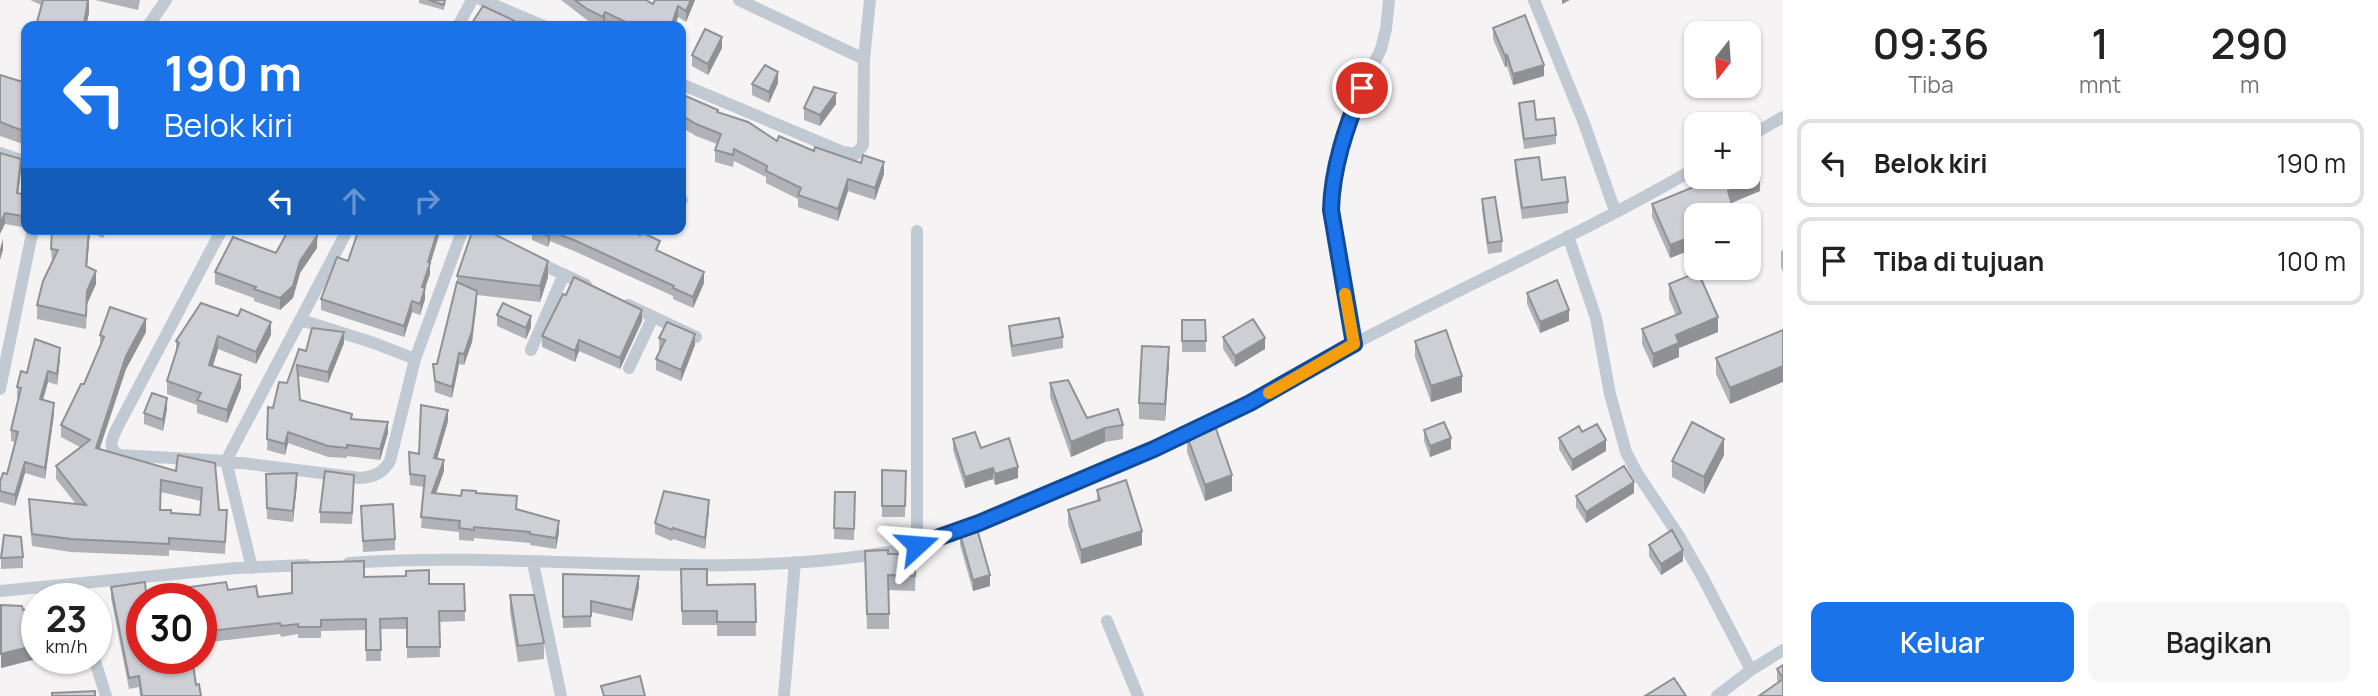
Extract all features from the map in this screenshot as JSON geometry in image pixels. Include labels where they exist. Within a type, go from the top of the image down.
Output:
[{"type":"street","points":[[151,21],[166,0]]},
{"type":"street","points":[[461,21],[472,0]]},
{"type":"street","points":[[482,0],[532,21]]},
{"type":"street","points":[[739,0],[864,59]]},
{"type":"street","points":[[686,86],[843,152],[856,154],[863,145],[864,59],[870,0]]},
{"type":"street","points":[[1354,344],[1332,222],[1331,192],[1352,111],[1381,49],[1387,29],[1389,0]]},
{"type":"street","points":[[1534,0],[1584,123],[1615,211]]},
{"type":"street","points":[[1761,130],[1783,117]]},
{"type":"street","points":[[0,153],[21,160]]},
{"type":"street","points":[[338,564],[404,559],[668,565],[795,562],[890,551],[917,545],[979,523],[1154,449],[1250,403],[1354,344],[1684,174]]},
{"type":"street","points":[[917,230],[917,545]]},
{"type":"street","points":[[0,388],[32,235]]},
{"type":"street","points":[[219,235],[116,430],[111,446],[113,450],[119,455],[226,461],[360,478],[378,474],[390,461],[415,359],[461,235]]},
{"type":"street","points":[[252,568],[226,461],[345,235]]},
{"type":"street","points":[[1568,236],[1596,318],[1626,452],[1697,568],[1751,670]]},
{"type":"street","points":[[517,252],[598,290]]},
{"type":"street","points":[[531,350],[564,274]]},
{"type":"street","points":[[620,301],[696,338]]},
{"type":"street","points":[[629,368],[653,317]]},
{"type":"street","points":[[301,320],[415,359]]},
{"type":"street","points":[[784,696],[795,562]]},
{"type":"street","points":[[533,563],[561,696]]},
{"type":"street","points":[[97,583],[252,568],[314,565]]},
{"type":"street","points":[[0,591],[21,589]]},
{"type":"street","points":[[1107,621],[1138,696]]},
{"type":"street","points":[[1717,696],[1783,650]]},
{"type":"street","points":[[99,674],[106,696]]},
{"type":"building","points":[[43,0],[88,0],[84,21],[37,21]]},
{"type":"building","points":[[429,0],[445,0],[444,5]]},
{"type":"building","points":[[575,0],[646,0],[653,4],[655,0],[691,0],[686,11],[678,6],[673,21],[624,21],[605,12],[603,17]]},
{"type":"building","points":[[483,6],[514,21],[473,21]]},
{"type":"building","points":[[1525,15],[1544,65],[1513,74],[1493,28]]},
{"type":"building","points":[[705,29],[722,37],[708,64],[692,55]]},
{"type":"building","points":[[765,65],[778,72],[769,92],[752,84]]},
{"type":"building","points":[[0,75],[21,81],[21,130],[0,122]]},
{"type":"building","points":[[814,87],[836,93],[820,115],[804,108]]},
{"type":"building","points":[[686,96],[718,110],[717,112],[748,122],[777,141],[779,136],[814,151],[815,147],[861,163],[863,155],[884,162],[875,188],[848,179],[838,209],[798,195],[801,188],[766,171],[767,166],[734,149],[733,155],[715,150],[721,134],[686,118]]},
{"type":"building","points":[[1534,101],[1536,120],[1554,118],[1556,135],[1524,139],[1519,103]]},
{"type":"building","points":[[0,153],[21,159],[17,193],[21,194],[21,216],[5,213],[0,224]]},
{"type":"building","points":[[1539,157],[1542,180],[1565,177],[1568,202],[1522,208],[1515,160]]},
{"type":"building","points":[[1689,189],[1733,189],[1728,191],[1732,203],[1684,203],[1684,240],[1670,245],[1652,204]]},
{"type":"building","points":[[1495,197],[1502,241],[1488,243],[1482,199]]},
{"type":"building","points":[[52,235],[89,235],[86,266],[96,271],[87,291],[86,316],[37,305],[43,281],[58,250],[51,249]]},
{"type":"building","points":[[286,235],[317,235],[300,261],[293,286],[280,298],[215,272],[233,237],[276,253]]},
{"type":"building","points":[[357,235],[436,235],[420,304],[412,301],[404,326],[321,299],[337,257],[348,261]]},
{"type":"building","points":[[471,235],[496,235],[548,261],[540,286],[457,276]]},
{"type":"building","points":[[561,235],[647,235],[660,241],[656,250],[704,272],[693,297]]},
{"type":"building","points":[[574,277],[642,310],[620,358],[579,340],[575,351],[542,336]]},
{"type":"building","points":[[1684,278],[1684,280],[1702,280],[1718,317],[1676,335],[1679,343],[1653,354],[1642,329],[1681,313],[1669,284]]},
{"type":"building","points":[[1557,280],[1569,310],[1540,322],[1527,293]]},
{"type":"building","points":[[457,282],[477,291],[472,331],[464,354],[459,353],[452,387],[435,381],[433,364],[437,364]]},
{"type":"building","points":[[201,303],[238,316],[241,309],[271,322],[256,352],[218,336],[209,365],[241,375],[227,410],[197,400],[201,393],[167,381],[179,343],[176,341]]},
{"type":"building","points":[[503,303],[531,316],[526,328],[497,315]]},
{"type":"building","points":[[110,307],[146,319],[126,356],[96,448],[176,471],[178,455],[215,463],[219,510],[227,510],[225,542],[169,538],[169,544],[71,539],[32,534],[29,499],[86,505],[56,466],[90,440],[61,425],[81,384],[84,384],[104,337],[100,335]],"holes":[[[161,480],[202,488],[200,515],[160,510]]]},
{"type":"building","points":[[1059,318],[1063,337],[1012,346],[1009,326]]},
{"type":"building","points":[[1253,319],[1265,338],[1235,356],[1223,337]]},
{"type":"building","points":[[1182,320],[1205,320],[1206,341],[1182,341]]},
{"type":"building","points":[[667,322],[695,334],[681,370],[656,359],[665,340],[659,338]]},
{"type":"building","points":[[312,328],[344,332],[328,372],[297,365],[300,400],[352,414],[351,419],[388,422],[380,449],[328,446],[288,432],[285,444],[267,439],[268,407],[273,408],[279,382],[287,383],[299,349],[306,351]]},
{"type":"building","points":[[1446,330],[1462,376],[1431,386],[1415,341]]},
{"type":"building","points":[[1783,330],[1783,366],[1730,388],[1716,358]]},
{"type":"building","points":[[35,339],[60,348],[57,374],[48,371],[40,399],[54,403],[45,468],[25,462],[15,495],[0,491],[0,482],[3,473],[7,474],[18,432],[11,430],[21,388],[17,387],[21,371],[27,373]]},
{"type":"building","points":[[1142,346],[1169,347],[1165,404],[1139,403]]},
{"type":"building","points":[[1068,380],[1087,418],[1118,409],[1123,425],[1105,428],[1071,442],[1050,383]]},
{"type":"building","points":[[152,393],[167,398],[163,420],[144,413]]},
{"type":"building","points":[[421,405],[448,410],[434,458],[444,460],[432,493],[461,496],[462,490],[517,496],[516,509],[559,521],[556,538],[530,532],[459,528],[460,521],[421,517],[425,476],[410,474],[409,452],[419,454]]},
{"type":"building","points":[[1444,422],[1451,438],[1430,446],[1424,430]]},
{"type":"building","points":[[1692,422],[1724,439],[1704,477],[1672,461]]},
{"type":"building","points":[[1597,424],[1606,440],[1572,460],[1559,438],[1579,426],[1582,432]]},
{"type":"building","points":[[1215,426],[1232,475],[1205,485],[1187,436]]},
{"type":"building","points":[[975,432],[981,448],[1009,438],[1018,467],[995,474],[993,468],[965,477],[953,439]]},
{"type":"building","points":[[1624,466],[1634,482],[1586,512],[1576,496]]},
{"type":"building","points":[[882,470],[906,471],[905,506],[882,506]]},
{"type":"building","points":[[325,471],[354,475],[352,513],[320,512]]},
{"type":"building","points":[[297,473],[293,511],[267,508],[266,474]]},
{"type":"building","points":[[1126,480],[1142,531],[1081,550],[1068,510],[1100,500],[1097,490]]},
{"type":"building","points":[[664,491],[709,500],[705,538],[655,523]]},
{"type":"building","points":[[835,492],[855,492],[854,529],[834,528]]},
{"type":"building","points":[[393,504],[395,539],[363,541],[361,506]]},
{"type":"building","points":[[977,529],[990,575],[973,580],[960,534]]},
{"type":"building","points":[[1672,530],[1683,550],[1661,564],[1649,545]]},
{"type":"building","points":[[4,535],[21,537],[23,557],[1,558]]},
{"type":"building","points":[[888,550],[888,554],[916,554],[915,576],[888,575],[889,614],[867,614],[865,551]]},
{"type":"building","points":[[364,561],[364,577],[406,576],[406,571],[429,570],[429,584],[464,584],[465,611],[439,611],[440,647],[407,647],[407,618],[380,619],[381,650],[366,650],[366,619],[321,620],[321,627],[298,627],[298,624],[281,626],[280,623],[217,630],[217,583],[226,582],[228,590],[256,586],[258,597],[292,593],[292,563]]},
{"type":"building","points":[[681,569],[707,569],[707,585],[755,584],[756,622],[717,622],[717,611],[682,611]]},
{"type":"building","points":[[563,574],[639,576],[632,610],[591,601],[591,616],[563,617]]},
{"type":"building","points":[[126,585],[126,663],[112,592],[112,587]]},
{"type":"building","points":[[510,595],[534,595],[544,643],[518,646]]},
{"type":"building","points":[[1,605],[21,606],[21,649],[1,654]]},
{"type":"building","points":[[1783,665],[1783,678],[1777,669]]},
{"type":"building","points":[[128,674],[194,674],[201,696],[142,696],[139,676],[129,678]]},
{"type":"building","points":[[640,676],[645,696],[604,696],[601,686]]},
{"type":"building","points":[[1674,678],[1686,696],[1645,696]]},
{"type":"building","points":[[1783,679],[1783,696],[1759,696]]},
{"type":"building","points":[[95,691],[95,696],[52,696],[52,693]]},
{"type":"slow traffic","points":[[1269,393],[1354,344],[1345,294]]},
{"type":"route","points":[[917,545],[979,523],[1154,449],[1250,403],[1354,344],[1336,246],[1331,192],[1343,141],[1362,88]]}]
